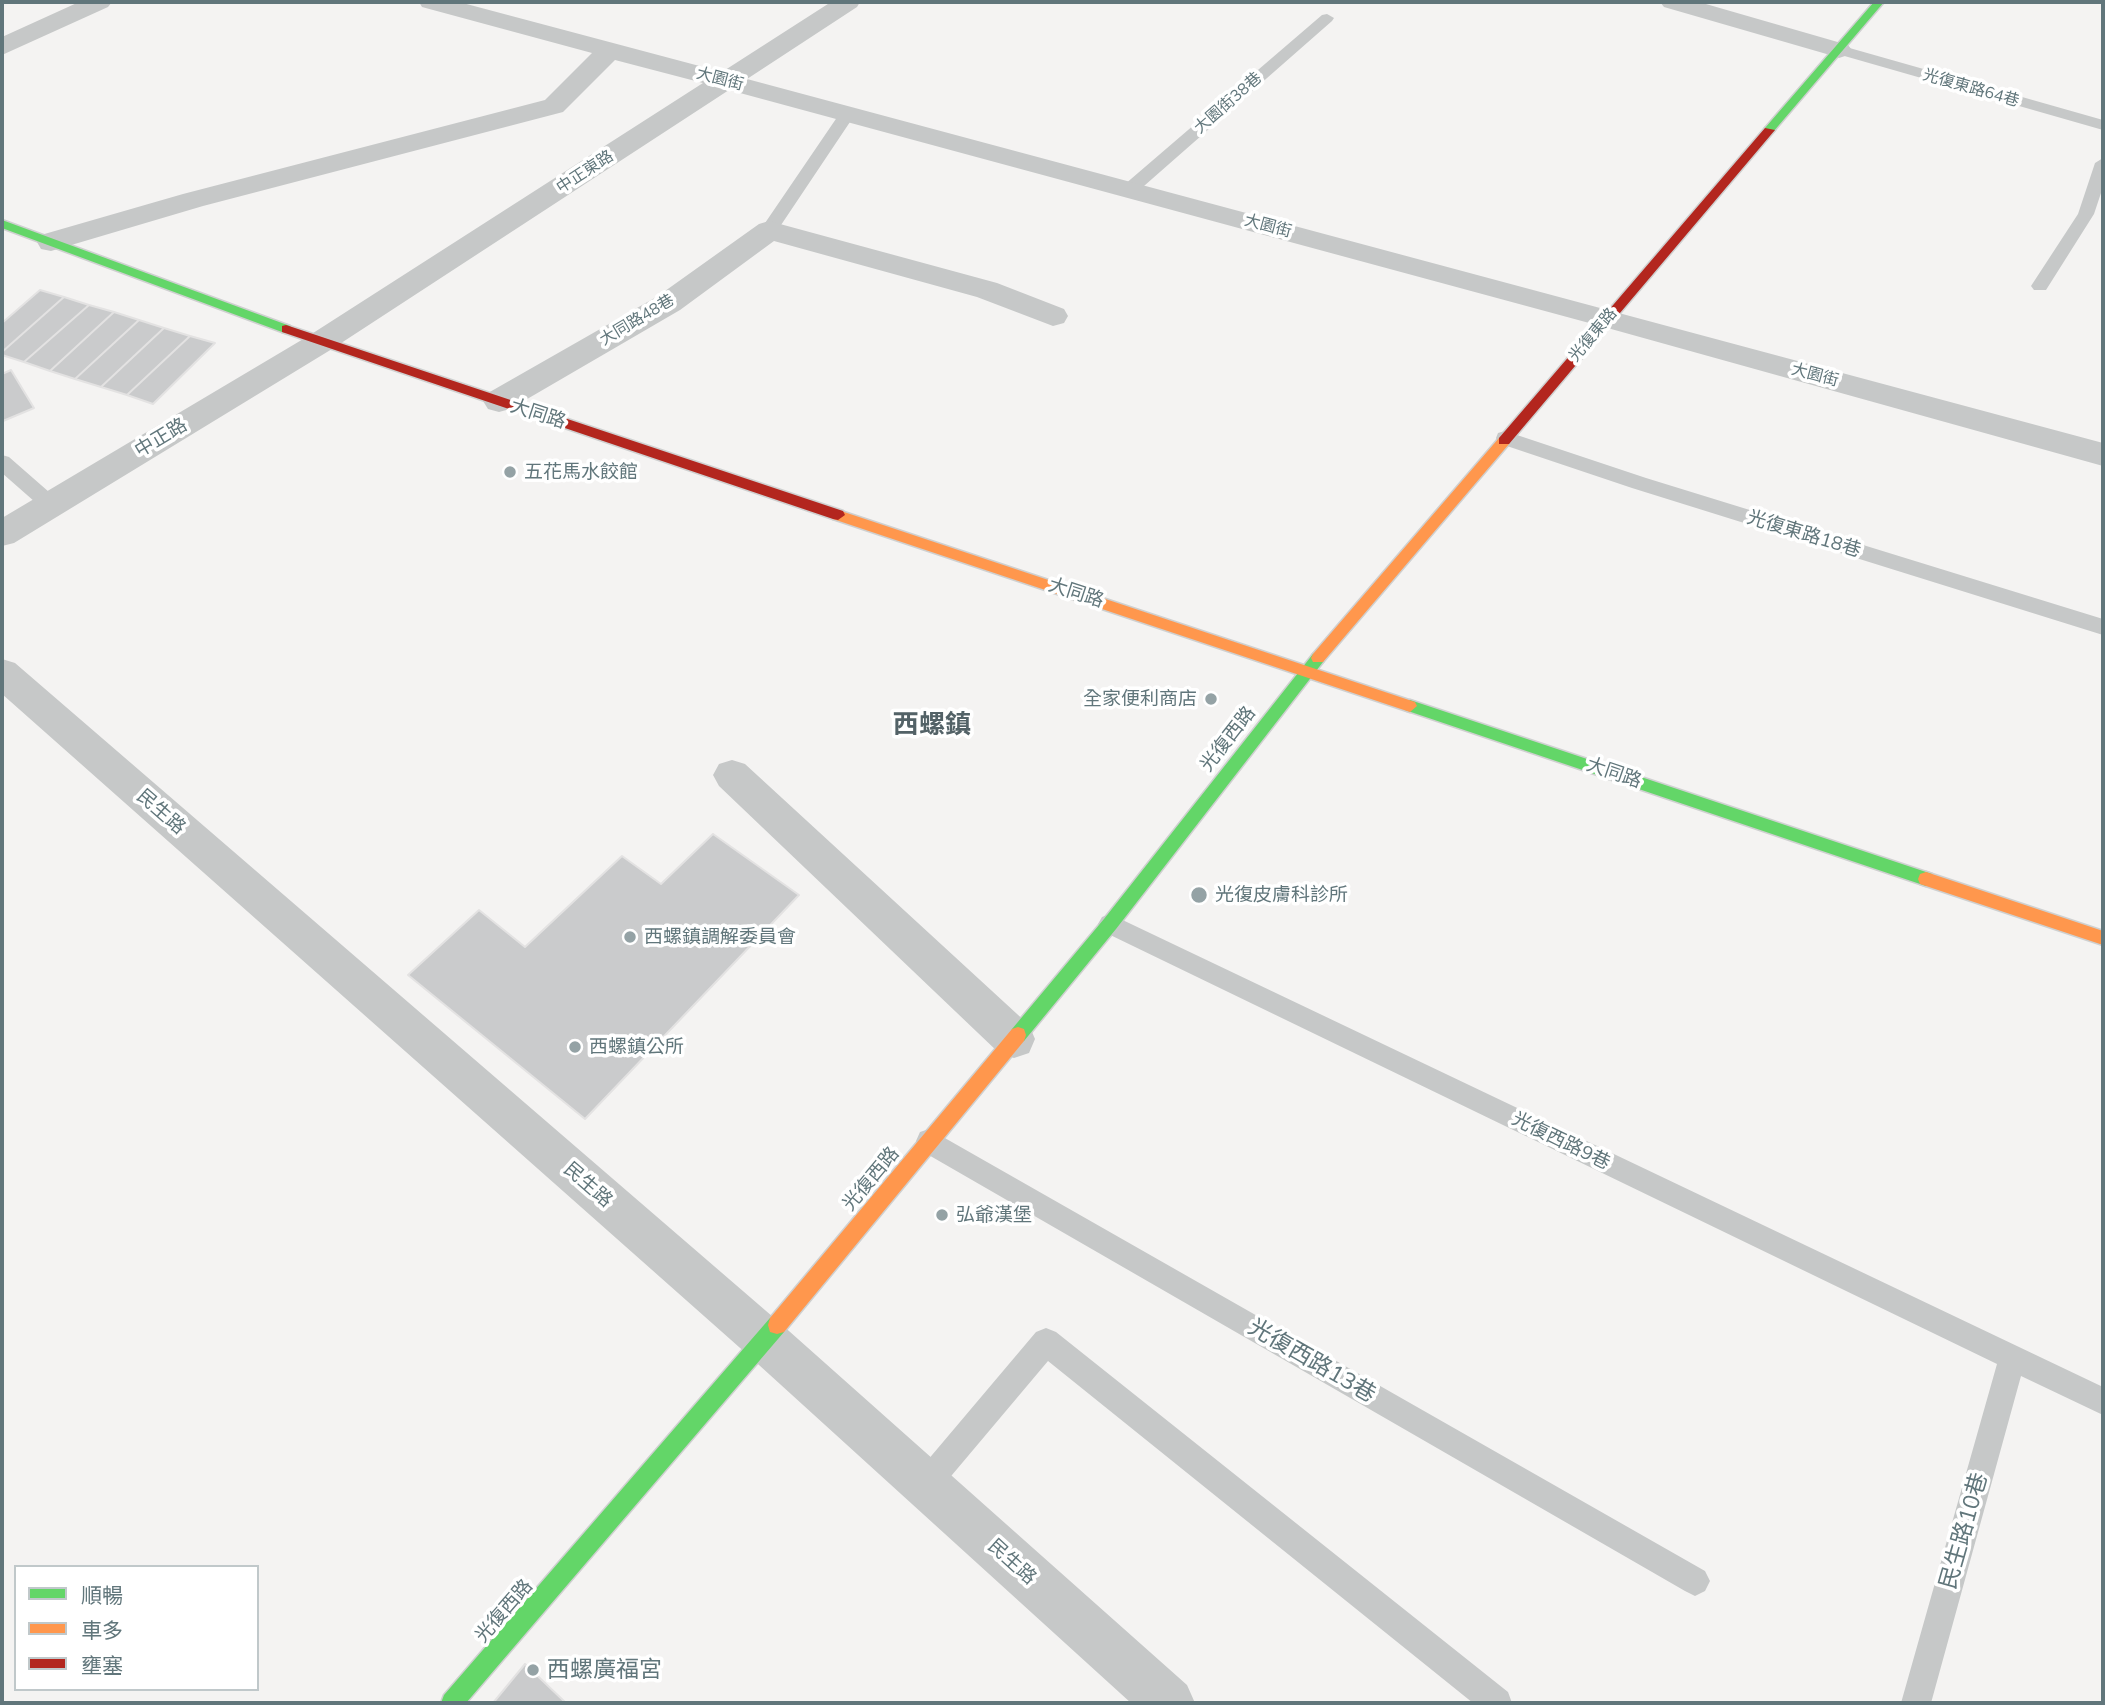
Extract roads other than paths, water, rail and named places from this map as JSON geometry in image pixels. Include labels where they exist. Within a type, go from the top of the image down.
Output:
[{"type":"street","points":[[2,47],[99,2]]},
{"type":"street","name":"大園街","points":[[431,2],[1607,318],[2103,455]]},
{"type":"street","points":[[492,18],[522,2]]},
{"type":"street","name":"中正東路","points":[[321,342],[848,2]]},
{"type":"street","points":[[1672,2],[1839,50]]},
{"type":"street","name":"光復東路","points":[[1308,670],[1879,2]]},
{"type":"street","points":[[51,242],[193,200],[554,106],[610,50]]},
{"type":"street","name":"大同路","points":[[2,224],[321,342],[2103,938]]},
{"type":"street","points":[[769,230],[987,290],[1053,316]]},
{"type":"street","name":"大同路48巷","points":[[499,401],[669,303],[769,230]]},
{"type":"street","name":"中正路","points":[[2,534],[321,342]]},
{"type":"street","name":"光復西路","points":[[452,1703],[764,1339],[1110,924],[1308,670]]},
{"type":"street","name":"民生路","points":[[2,673],[764,1339],[1169,1703]]},
{"type":"street","points":[[732,775],[1014,1039]]},
{"type":"lane","name":"大園街38巷","points":[[1130,189],[1327,18]]},
{"type":"lane","name":"光復東路64巷","points":[[1839,50],[2103,125]]},
{"type":"lane","name":"大同路48巷","points":[[769,230],[848,113]]},
{"type":"lane","points":[[2040,286],[2086,214],[2103,163]]},
{"type":"lane","name":"光復東路18巷","points":[[1505,438],[1653,488],[2103,627]]},
{"type":"lane","points":[[2,462],[50,505]]},
{"type":"lane","name":"光復西路9巷","points":[[1110,924],[2103,1401]]},
{"type":"lane","name":"光復西路13巷","points":[[929,1141],[1695,1581]]},
{"type":"lane","points":[[926,1484],[1046,1342],[1497,1703]]},
{"type":"lane","name":"民生路10巷","points":[[1916,1703],[2012,1358]]},
{"type":"place","name":"五花馬水餃館","points":[[510,472]]},
{"type":"place","name":"全家便利商店","points":[[1211,699]]},
{"type":"place","name":"光復皮膚科診所","points":[[1199,895]]},
{"type":"place","name":"西螺鎮調解委員會","points":[[630,937]]},
{"type":"place","name":"西螺鎮公所","points":[[575,1047]]},
{"type":"place","name":"弘爺漢堡","points":[[942,1215]]},
{"type":"place","name":"西螺廣福宮","points":[[533,1670]]},
{"type":"district","name":"西螺鎮","points":[[932,725]]}]
